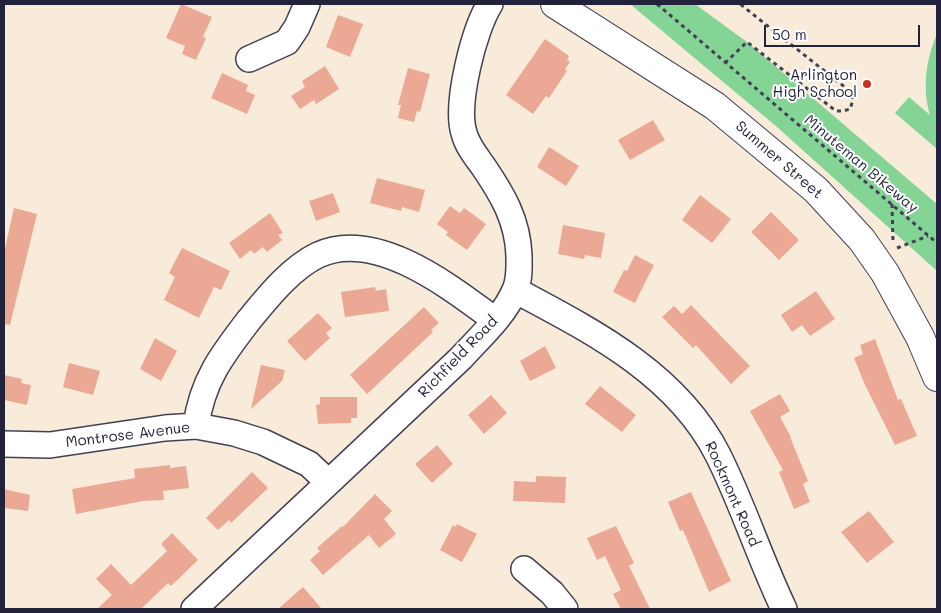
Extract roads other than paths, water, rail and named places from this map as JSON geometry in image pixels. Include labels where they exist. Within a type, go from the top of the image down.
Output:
[{"type":"main road","name":"Summer Street","points":[[555,4],[715,106],[816,190],[862,240],[885,273],[920,338],[937,377]]},
{"type":"street","points":[[248,58],[287,42],[307,4]]},
{"type":"street","name":"Richfield Road","points":[[194,609],[461,358],[495,320],[515,290],[519,269],[519,247],[515,224],[506,202],[468,144],[461,121],[462,97],[480,22],[490,4]]},
{"type":"street","points":[[196,426],[203,391],[218,363],[262,304],[302,266],[319,255],[335,249],[358,248],[387,255],[444,284],[495,320]]},
{"type":"street","name":"Rockmont Road","points":[[515,290],[619,350],[646,369],[686,409],[718,455],[784,609]]},
{"type":"street","name":"Montrose Avenue","points":[[4,444],[50,445],[165,428],[196,426],[234,433],[263,442],[309,464],[328,482]]},
{"type":"street","points":[[524,569],[552,593],[565,609]]},
{"type":"place","name":"Arlington High School","points":[[867,84]]}]
